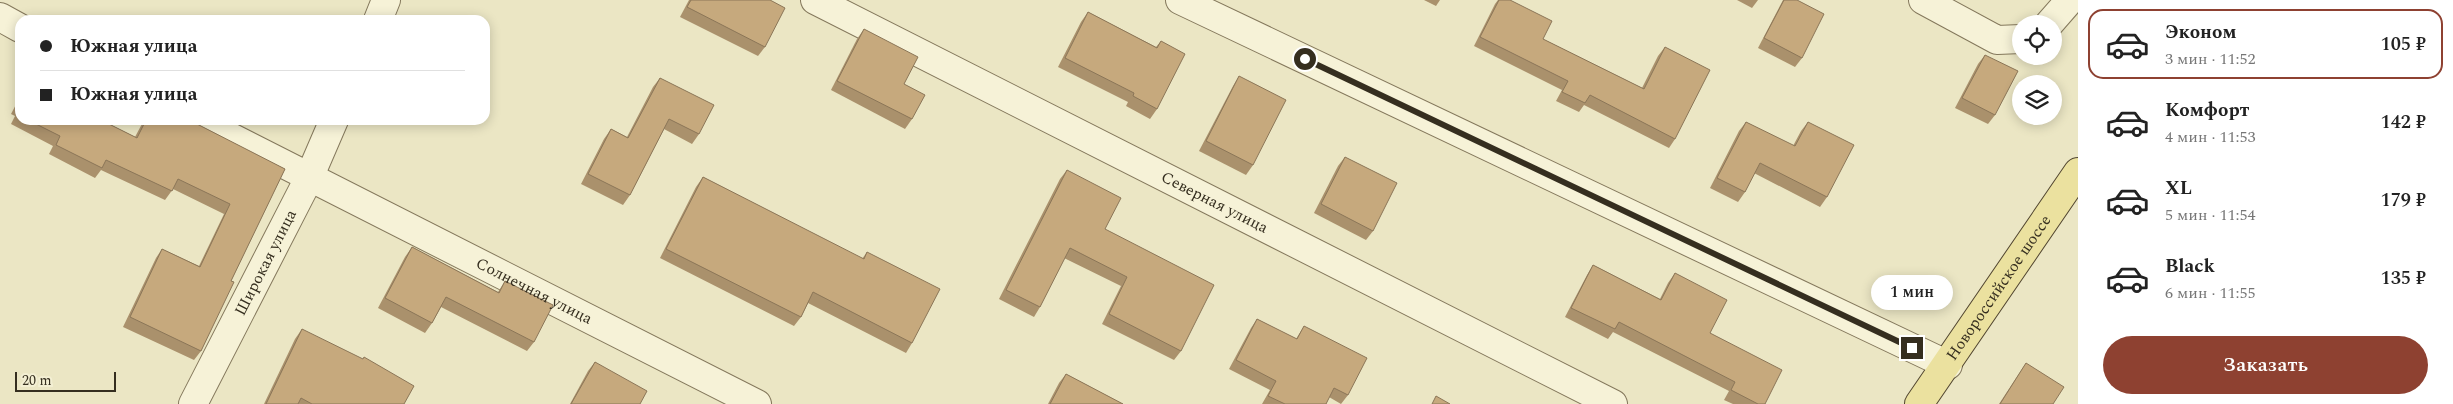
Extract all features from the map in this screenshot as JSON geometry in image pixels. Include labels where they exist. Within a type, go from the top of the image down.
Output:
[{"type":"main road","name":"Новороссийское шоссе","points":[[1919,404],[2078,172]]},
{"type":"street","points":[[380,15],[386,0]]},
{"type":"street","name":"Северная улица","points":[[815,0],[1613,404]]},
{"type":"street","points":[[1180,0],[1948,364]]},
{"type":"street","points":[[1923,0],[1996,40],[2012,39]]},
{"type":"street","points":[[2057,15],[2070,0]]},
{"type":"street","points":[[0,17],[15,25]]},
{"type":"street","name":"Солнечная улица","points":[[207,125],[757,404]]},
{"type":"street","name":"Широкая улица","points":[[193,404],[308,178],[332,125]]},
{"type":"building","points":[[691,0],[770,0],[785,8],[765,47],[687,7]]},
{"type":"building","points":[[1499,0],[1510,0],[1552,21],[1543,39],[1644,89],[1665,47],[1710,70],[1675,139],[1590,95],[1585,103],[1562,92],[1568,81],[1480,37]]},
{"type":"building","points":[[1784,0],[1797,0],[1824,14],[1802,58],[1764,38]]},
{"type":"building","points":[[1088,12],[1157,48],[1161,41],[1185,54],[1157,109],[1133,96],[1134,93],[1065,58]]},
{"type":"building","points":[[864,29],[918,57],[904,84],[925,95],[912,119],[837,81]]},
{"type":"building","points":[[1985,55],[2018,71],[2016,75],[2012,75],[2012,82],[1995,115],[1962,98]]},
{"type":"building","points":[[1239,76],[1286,100],[1253,165],[1206,141]]},
{"type":"building","points":[[660,78],[714,105],[699,134],[669,119],[630,195],[588,174],[611,129],[628,138]]},
{"type":"building","points":[[1746,122],[1795,146],[1808,122],[1854,145],[1827,197],[1760,163],[1745,192],[1717,178]]},
{"type":"building","points":[[38,125],[111,125],[137,138],[144,125],[199,125],[285,169],[231,281],[234,282],[201,351],[130,317],[162,249],[200,267],[230,204],[178,179],[172,191],[106,160],[102,168],[56,145],[60,136]]},
{"type":"building","points":[[1345,157],[1397,183],[1373,231],[1321,204]]},
{"type":"building","points":[[1067,170],[1121,198],[1105,229],[1214,285],[1181,351],[1109,314],[1127,277],[1070,248],[1040,307],[1006,290]]},
{"type":"building","points":[[703,177],[864,259],[867,252],[940,289],[912,343],[813,292],[801,317],[666,249]]},
{"type":"building","points":[[412,247],[499,293],[505,281],[553,305],[534,342],[446,297],[432,323],[385,298]]},
{"type":"building","points":[[1593,265],[1661,300],[1675,273],[1727,300],[1710,333],[1782,370],[1765,404],[1758,404],[1731,390],[1735,382],[1619,322],[1615,329],[1571,308]]},
{"type":"building","points":[[1257,319],[1297,339],[1304,326],[1367,358],[1348,395],[1334,388],[1326,404],[1285,404],[1268,396],[1276,381],[1236,360]]},
{"type":"building","points":[[302,329],[363,359],[364,357],[414,386],[404,404],[312,404],[301,398],[298,404],[266,404]]},
{"type":"building","points":[[595,362],[647,391],[640,404],[571,404]]},
{"type":"building","points":[[2026,363],[2064,387],[2053,404],[2000,404]]},
{"type":"building","points":[[1066,374],[1123,404],[1050,404]]},
{"type":"building","points":[[1436,396],[1450,404],[1432,404]]},
{"type":"route","points":[[1305,59],[1912,348]]}]
